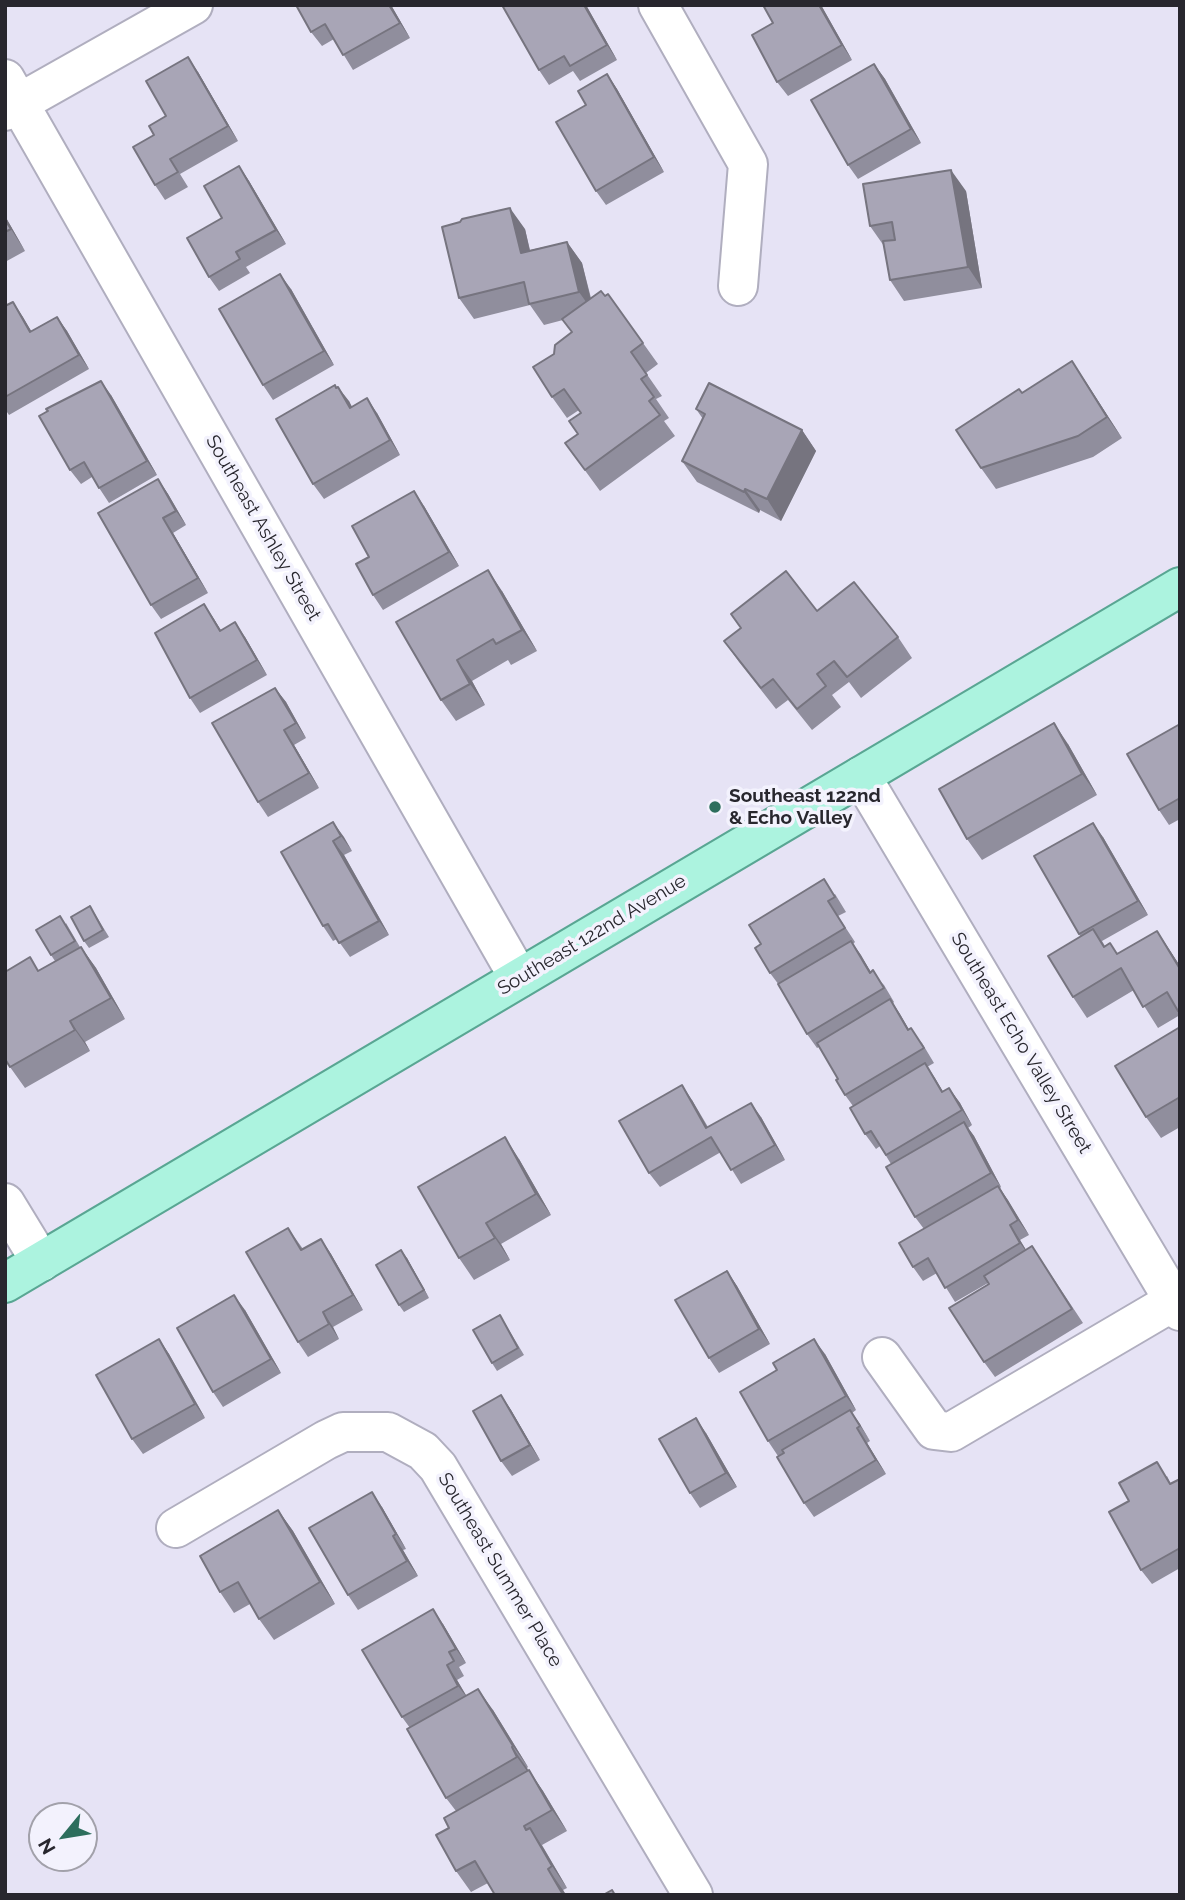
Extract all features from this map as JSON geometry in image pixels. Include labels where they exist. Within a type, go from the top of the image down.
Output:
[{"type":"main road","name":"Southeast 122nd Avenue","points":[[5,1283],[1180,587]]},
{"type":"street","points":[[10,98],[193,5]]},
{"type":"street","points":[[658,5],[748,164],[738,286]]},
{"type":"street","name":"Southeast Ashley Street","points":[[10,98],[519,978]]},
{"type":"street","name":"Southeast Echo Valley Street","points":[[861,776],[1166,1258],[1177,1306]]},
{"type":"street","points":[[5,1203],[41,1262]]},
{"type":"street","points":[[882,1357],[934,1430],[950,1432],[1177,1306]]},
{"type":"street","name":"Southeast Summer Place","points":[[176,1528],[343,1432],[388,1432],[423,1451],[438,1467],[694,1895]]},
{"type":"building","points":[[296,5],[389,5],[400,23],[343,55],[325,24],[311,32]]},
{"type":"building","points":[[502,5],[584,5],[607,45],[570,66],[564,56],[539,70]]},
{"type":"building","points":[[763,5],[819,5],[842,45],[777,82],[752,35],[773,23]]},
{"type":"building","points":[[188,57],[228,126],[170,159],[178,172],[155,185],[133,147],[154,135],[149,126],[166,116],[146,81]]},
{"type":"building","points":[[874,64],[911,129],[848,165],[811,100]]},
{"type":"building","points":[[607,74],[654,157],[596,191],[556,122],[586,105],[578,91]]},
{"type":"building","points":[[239,166],[276,230],[236,252],[240,259],[209,277],[187,238],[222,218],[204,186]]},
{"type":"building","points":[[951,170],[968,267],[890,280],[883,241],[895,240],[892,222],[870,226],[863,184]]},
{"type":"building","points":[[510,208],[521,253],[567,242],[579,292],[529,304],[524,282],[459,298],[442,227],[462,219]]},
{"type":"building","points":[[5,220],[11,229],[5,232]]},
{"type":"building","points":[[280,274],[324,351],[263,385],[219,309]]},
{"type":"building","points":[[601,291],[605,296],[608,294],[643,343],[631,352],[647,375],[641,379],[654,397],[649,401],[660,415],[585,470],[565,443],[578,434],[569,421],[581,413],[564,389],[552,397],[533,367],[554,354],[555,345],[572,332],[562,319]]},
{"type":"building","points":[[13,302],[30,332],[57,317],[79,355],[5,397],[5,306]]},
{"type":"building","points":[[1072,361],[1107,417],[1078,436],[981,468],[956,430],[1019,389],[1022,393]]},
{"type":"building","points":[[101,381],[147,461],[99,488],[84,462],[70,470],[39,416],[48,411],[46,409]]},
{"type":"building","points":[[709,383],[802,430],[767,499],[745,489],[744,492],[682,461],[705,414],[696,409]]},
{"type":"building","points":[[335,385],[350,408],[367,398],[390,440],[313,484],[276,419]]},
{"type":"building","points":[[158,479],[176,511],[163,518],[198,578],[151,605],[98,513]]},
{"type":"building","points":[[414,491],[449,552],[373,595],[356,564],[369,557],[352,526]]},
{"type":"building","points":[[488,570],[522,630],[496,644],[493,639],[457,660],[470,684],[441,700],[396,622]]},
{"type":"building","points":[[786,571],[817,611],[854,582],[898,637],[847,677],[834,661],[817,674],[826,686],[797,709],[773,679],[761,688],[724,641],[741,628],[731,614]]},
{"type":"building","points":[[204,604],[220,631],[235,622],[257,660],[190,698],[155,633]]},
{"type":"building","points":[[275,688],[296,723],[284,730],[309,773],[258,802],[212,723]]},
{"type":"building","points":[[1054,723],[1082,774],[967,839],[939,789]]},
{"type":"building","points":[[1180,724],[1180,798],[1159,810],[1127,754]]},
{"type":"building","points":[[333,822],[341,836],[333,841],[379,921],[339,943],[328,924],[323,926],[281,852]]},
{"type":"building","points":[[1093,823],[1138,901],[1079,934],[1034,856]]},
{"type":"building","points":[[824,879],[835,897],[828,901],[845,928],[770,973],[755,948],[761,944],[749,925]]},
{"type":"building","points":[[90,906],[103,930],[84,941],[71,917]]},
{"type":"building","points":[[60,916],[75,941],[51,955],[36,930]]},
{"type":"building","points":[[1093,929],[1104,947],[1110,943],[1117,954],[1157,931],[1180,969],[1180,1010],[1178,1011],[1167,992],[1143,1007],[1121,968],[1073,997],[1048,956]]},
{"type":"building","points":[[851,941],[870,973],[873,970],[884,988],[807,1034],[778,984]]},
{"type":"building","points":[[81,947],[111,998],[70,1021],[75,1030],[10,1067],[5,1059],[5,972],[30,957],[38,971]]},
{"type":"building","points":[[890,999],[908,1030],[911,1028],[924,1048],[845,1095],[817,1043]]},
{"type":"building","points":[[1180,1027],[1180,1097],[1146,1117],[1115,1066]]},
{"type":"building","points":[[925,1063],[942,1092],[949,1088],[962,1110],[886,1155],[871,1131],[865,1134],[850,1108]]},
{"type":"building","points":[[682,1085],[706,1128],[751,1103],[775,1145],[731,1170],[711,1137],[649,1173],[619,1121]]},
{"type":"building","points":[[964,1122],[991,1173],[915,1217],[886,1167]]},
{"type":"building","points":[[505,1137],[536,1194],[486,1223],[495,1238],[459,1258],[418,1187]]},
{"type":"building","points":[[998,1186],[1018,1220],[1010,1225],[1020,1243],[945,1288],[928,1258],[913,1267],[899,1243]]},
{"type":"building","points":[[288,1228],[301,1250],[321,1239],[353,1295],[323,1312],[329,1324],[298,1342],[246,1252]]},
{"type":"building","points":[[1032,1246],[1072,1309],[984,1362],[949,1308],[989,1284],[984,1276]]},
{"type":"building","points":[[401,1250],[424,1290],[399,1305],[376,1265]]},
{"type":"building","points":[[727,1271],[759,1329],[709,1358],[675,1300]]},
{"type":"building","points":[[234,1295],[271,1359],[213,1392],[177,1328]]},
{"type":"building","points":[[500,1315],[518,1348],[492,1363],[473,1330]]},
{"type":"building","points":[[159,1339],[195,1404],[132,1439],[96,1375]]},
{"type":"building","points":[[814,1339],[846,1396],[768,1441],[740,1392],[777,1370],[773,1363]]},
{"type":"building","points":[[501,1395],[530,1445],[501,1461],[473,1411]]},
{"type":"building","points":[[850,1410],[876,1460],[804,1503],[777,1457],[784,1453],[782,1450]]},
{"type":"building","points":[[696,1418],[726,1473],[690,1493],[659,1439]]},
{"type":"building","points":[[1157,1462],[1170,1484],[1180,1479],[1180,1548],[1141,1570],[1109,1512],[1129,1501],[1119,1483]]},
{"type":"building","points":[[372,1492],[396,1534],[393,1536],[407,1561],[348,1595],[309,1528]]},
{"type":"building","points":[[278,1510],[320,1582],[259,1619],[238,1582],[220,1592],[200,1556]]},
{"type":"building","points":[[433,1609],[456,1649],[449,1652],[454,1661],[447,1665],[458,1686],[402,1717],[362,1650]]},
{"type":"building","points":[[478,1689],[517,1757],[446,1798],[407,1729]]},
{"type":"building","points":[[529,1770],[552,1810],[524,1826],[526,1830],[530,1828],[552,1866],[548,1869],[562,1893],[495,1895],[475,1861],[456,1871],[436,1835],[449,1828],[444,1818]]},
{"type":"place","name":"Southeast 122nd & Echo Valley","points":[[715,807]]}]
